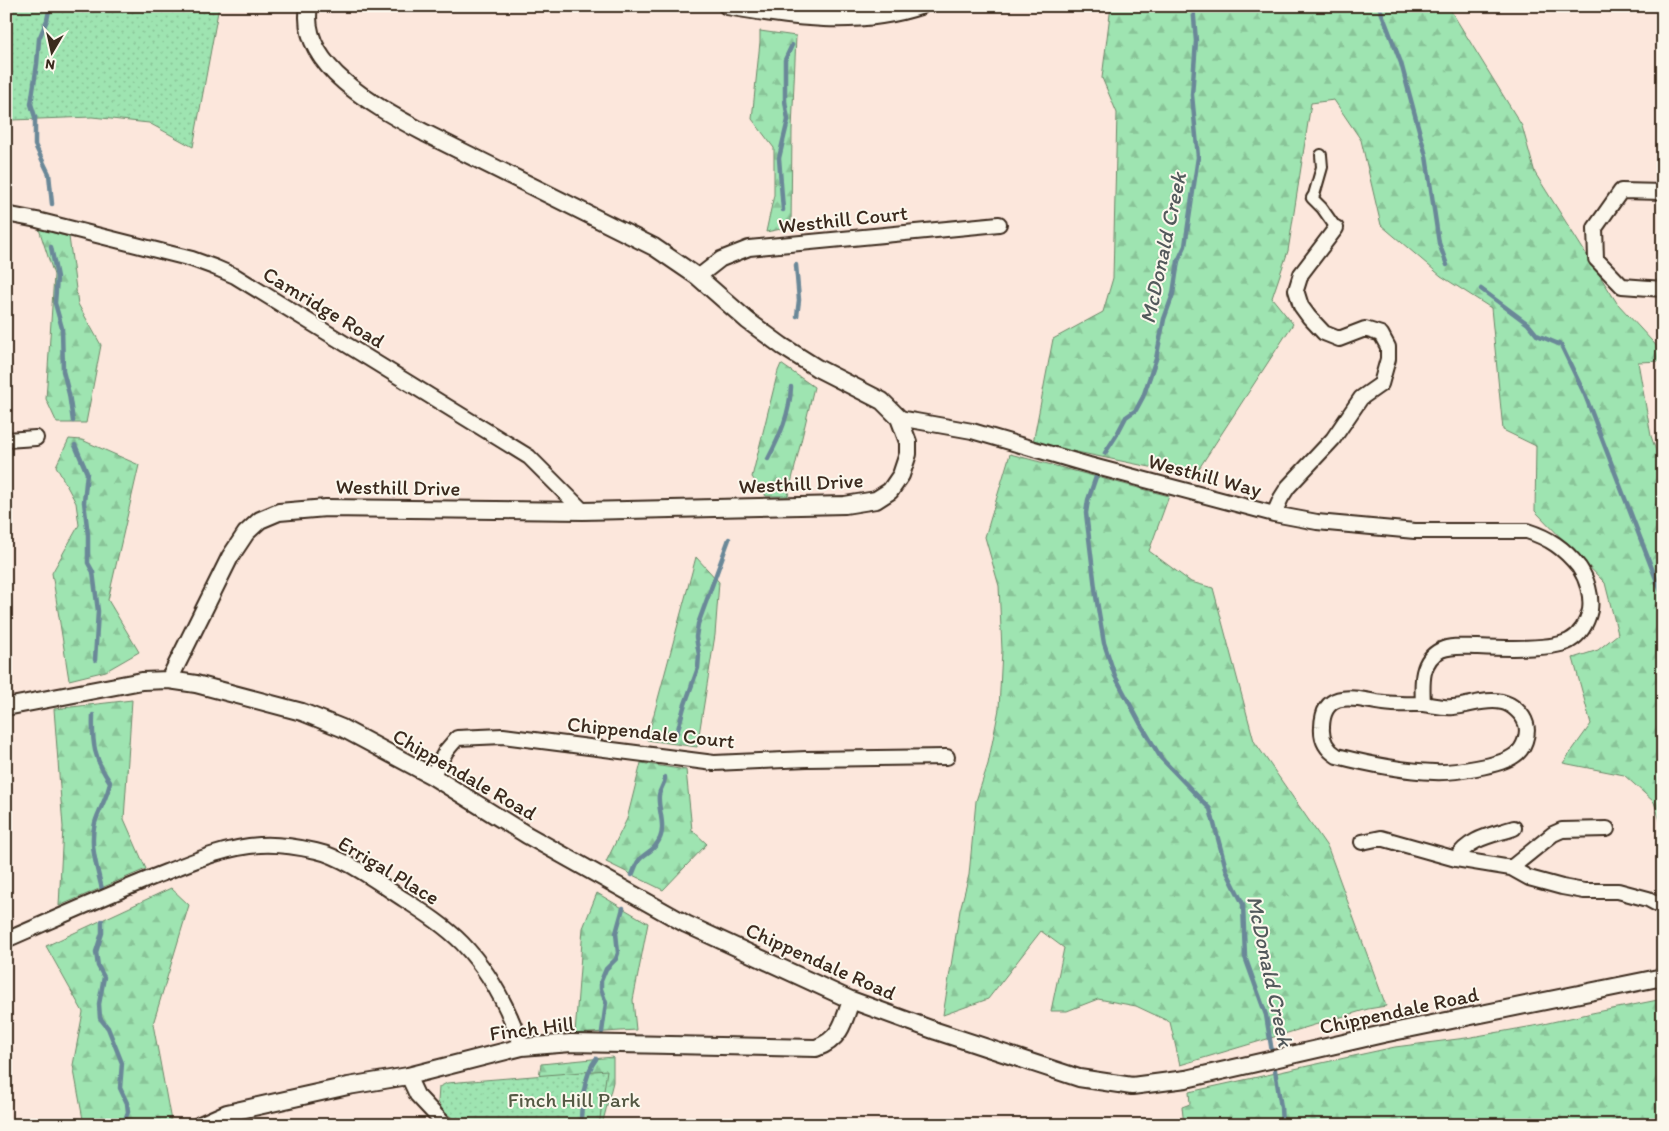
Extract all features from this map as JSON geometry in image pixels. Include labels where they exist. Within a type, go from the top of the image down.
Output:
[{"type":"street","points":[[309,6],[308,20],[310,33],[319,54],[338,76],[372,102],[425,133],[654,247],[698,277],[748,321],[782,346],[817,368],[882,402],[900,418]]},
{"type":"street","points":[[727,6],[808,18],[836,18],[878,15],[920,6]]},
{"type":"street","points":[[1274,514],[1288,487],[1333,439],[1362,398],[1381,384],[1388,359],[1388,348],[1381,334],[1365,329],[1339,339],[1324,333],[1301,306],[1296,290],[1301,274],[1336,228],[1322,208],[1312,198],[1322,167],[1321,155]]},
{"type":"street","points":[[1663,192],[1621,191],[1595,228],[1596,259],[1622,286],[1663,289]]},
{"type":"street","name":"Camridge Road","points":[[6,214],[37,220],[192,260],[214,266],[235,276],[529,457],[583,511]]},
{"type":"street","name":"Westhill Court","points":[[698,277],[721,260],[749,248],[999,224]]},
{"type":"street","name":"Westhill Drive","points":[[169,680],[230,557],[246,533],[260,520],[279,512],[326,508],[583,511],[845,505],[876,500],[890,491],[901,475],[908,454],[908,442],[900,418]]},
{"type":"street","name":"Westhill Way","points":[[900,418],[972,431],[1089,466],[1274,514],[1317,522],[1379,529],[1415,531],[1526,531],[1543,536],[1558,545],[1570,556],[1582,572],[1588,585],[1590,607],[1584,626],[1578,634],[1569,641],[1557,645],[1508,648],[1454,646],[1442,649],[1434,654],[1424,667],[1423,704]]},
{"type":"street","points":[[6,440],[36,438]]},
{"type":"street","name":"Chippendale Road","points":[[6,707],[142,681],[169,680],[206,686],[302,712],[342,728],[432,776],[527,835],[686,924],[851,1000],[936,1031],[1079,1078],[1132,1086],[1186,1079],[1383,1034],[1663,977]]},
{"type":"street","points":[[1353,697],[1384,703],[1423,704],[1452,707],[1493,701],[1502,702],[1511,706],[1523,718],[1526,731],[1524,744],[1516,755],[1507,760],[1471,768],[1436,772],[1388,766],[1337,756],[1330,752],[1322,736],[1324,713],[1328,707],[1339,699],[1353,697]]},
{"type":"street","name":"Chippendale Court","points":[[432,776],[457,738],[476,736],[503,736],[714,763],[807,759],[947,758]]},
{"type":"street","points":[[1456,859],[1460,852],[1478,839],[1514,828]]},
{"type":"street","points":[[1511,868],[1553,834],[1562,830],[1607,829]]},
{"type":"street","points":[[1362,842],[1381,838],[1456,859],[1511,868],[1529,878],[1584,891],[1618,891],[1648,899],[1663,907]]},
{"type":"street","name":"Errigal Place","points":[[6,940],[134,884],[212,854],[259,845],[318,851],[339,859],[402,898],[434,919],[462,943],[485,971],[504,1002],[513,1020],[522,1046]]},
{"type":"street","name":"Finch Hill","points":[[200,1125],[227,1113],[348,1086],[408,1076],[522,1046],[571,1043],[816,1048],[829,1042],[837,1035],[844,1022],[851,1000]]},
{"type":"street","points":[[408,1076],[417,1095],[446,1125]]},
{"type":"green space","points":[[6,6],[219,6],[193,147],[149,123],[92,117],[12,120],[13,104],[6,104]]},
{"type":"green space","points":[[1111,6],[1448,6],[1522,126],[1535,173],[1617,303],[1663,353],[1663,361],[1638,362],[1651,436],[1663,471],[1663,830],[1654,802],[1624,775],[1563,763],[1591,724],[1573,658],[1598,650],[1618,634],[1605,583],[1535,511],[1536,446],[1503,430],[1491,308],[1441,276],[1381,225],[1361,140],[1334,100],[1311,103],[1288,251],[1272,298],[1293,324],[1194,476],[1033,443],[1053,339],[1103,312],[1113,278],[1117,113],[1102,78]]},
{"type":"green space","points":[[760,31],[796,36],[792,130],[791,227],[766,232],[774,195],[774,148],[752,119]]},
{"type":"green space","points":[[39,229],[69,237],[78,304],[101,345],[86,423],[57,423],[46,399],[54,275]]},
{"type":"green space","points":[[781,364],[814,387],[788,496],[766,496],[752,477]]},
{"type":"green space","points":[[69,439],[82,440],[139,465],[108,600],[139,652],[106,671],[69,680],[52,573],[79,525],[76,503],[56,466]]},
{"type":"green space","points":[[1010,454],[1169,496],[1149,551],[1191,582],[1213,588],[1254,741],[1328,848],[1386,1006],[1368,1009],[1180,1065],[1170,1022],[1136,1006],[1098,999],[1067,1011],[1051,1011],[1064,948],[1041,931],[988,999],[943,1015],[960,910],[969,875],[976,801],[988,764],[999,709],[1002,650],[999,586],[985,537]]},
{"type":"green space","points":[[696,557],[719,582],[715,635],[697,747],[647,740]]},
{"type":"green space","points":[[132,700],[124,819],[146,869],[59,906],[63,827],[54,709]]},
{"type":"green space","points":[[641,763],[686,770],[692,830],[707,844],[663,890],[606,862],[627,819]]},
{"type":"green space","points":[[171,888],[189,905],[153,1024],[171,1121],[165,1125],[84,1125],[73,1065],[83,1012],[46,946]]},
{"type":"green space","points":[[597,893],[648,923],[633,1000],[636,1030],[575,1034],[583,928]]},
{"type":"green space","points":[[1663,999],[1663,1125],[1184,1125],[1182,1107],[1190,1104],[1189,1092],[1395,1047],[1466,1038],[1539,1025]]},
{"type":"green space","points":[[613,1057],[613,1082],[602,1125],[531,1125],[541,1064]]},
{"type":"green space","name":"Finch Hill Park","points":[[607,1070],[599,1125],[486,1125],[454,1119],[444,1112],[438,1102],[439,1087],[447,1083]]},
{"type":"waterway","points":[[50,6],[47,20],[39,39],[31,104],[35,117],[35,145],[49,174],[52,204]]},
{"type":"waterway","name":"McDonald Creek","points":[[1105,453],[1126,417],[1136,410],[1143,397],[1156,359],[1164,319],[1173,294],[1178,261],[1185,246],[1198,157],[1192,95],[1196,41],[1193,6]]},
{"type":"waterway","points":[[1379,6],[1401,63],[1426,156],[1439,243],[1447,265]]},
{"type":"waterway","points":[[783,210],[779,158],[788,120],[785,101],[785,60],[792,45]]},
{"type":"waterway","points":[[51,247],[57,277],[55,303],[62,328],[63,371],[73,421]]},
{"type":"waterway","points":[[796,265],[799,300],[797,316]]},
{"type":"waterway","points":[[1481,289],[1528,324],[1537,335],[1561,345],[1585,395],[1663,597]]},
{"type":"waterway","points":[[768,459],[784,424],[789,406],[791,387]]},
{"type":"waterway","points":[[75,445],[87,473],[84,502],[88,535],[88,563],[93,572],[98,611],[95,660]]},
{"type":"waterway","name":"McDonald Creek","points":[[1097,474],[1088,500],[1086,513],[1104,643],[1115,676],[1161,758],[1210,809],[1227,872],[1243,904],[1245,957],[1266,1015],[1281,1107],[1282,1125]]},
{"type":"waterway","points":[[677,733],[698,668],[699,655],[696,637],[698,624],[729,539]]},
{"type":"waterway","points":[[93,715],[93,734],[97,758],[110,782],[93,831],[94,856],[102,889]]},
{"type":"waterway","points":[[632,875],[639,860],[653,849],[660,839],[662,826],[659,795],[665,777]]},
{"type":"waterway","points":[[602,1032],[606,1003],[601,989],[601,981],[606,969],[616,959],[618,953],[616,933],[623,908]]},
{"type":"waterway","points":[[102,921],[102,933],[96,952],[98,966],[104,977],[99,1004],[100,1018],[108,1028],[122,1063],[120,1088],[127,1103],[128,1112],[123,1125]]},
{"type":"waterway","points":[[581,1125],[586,1081],[596,1059]]}]
